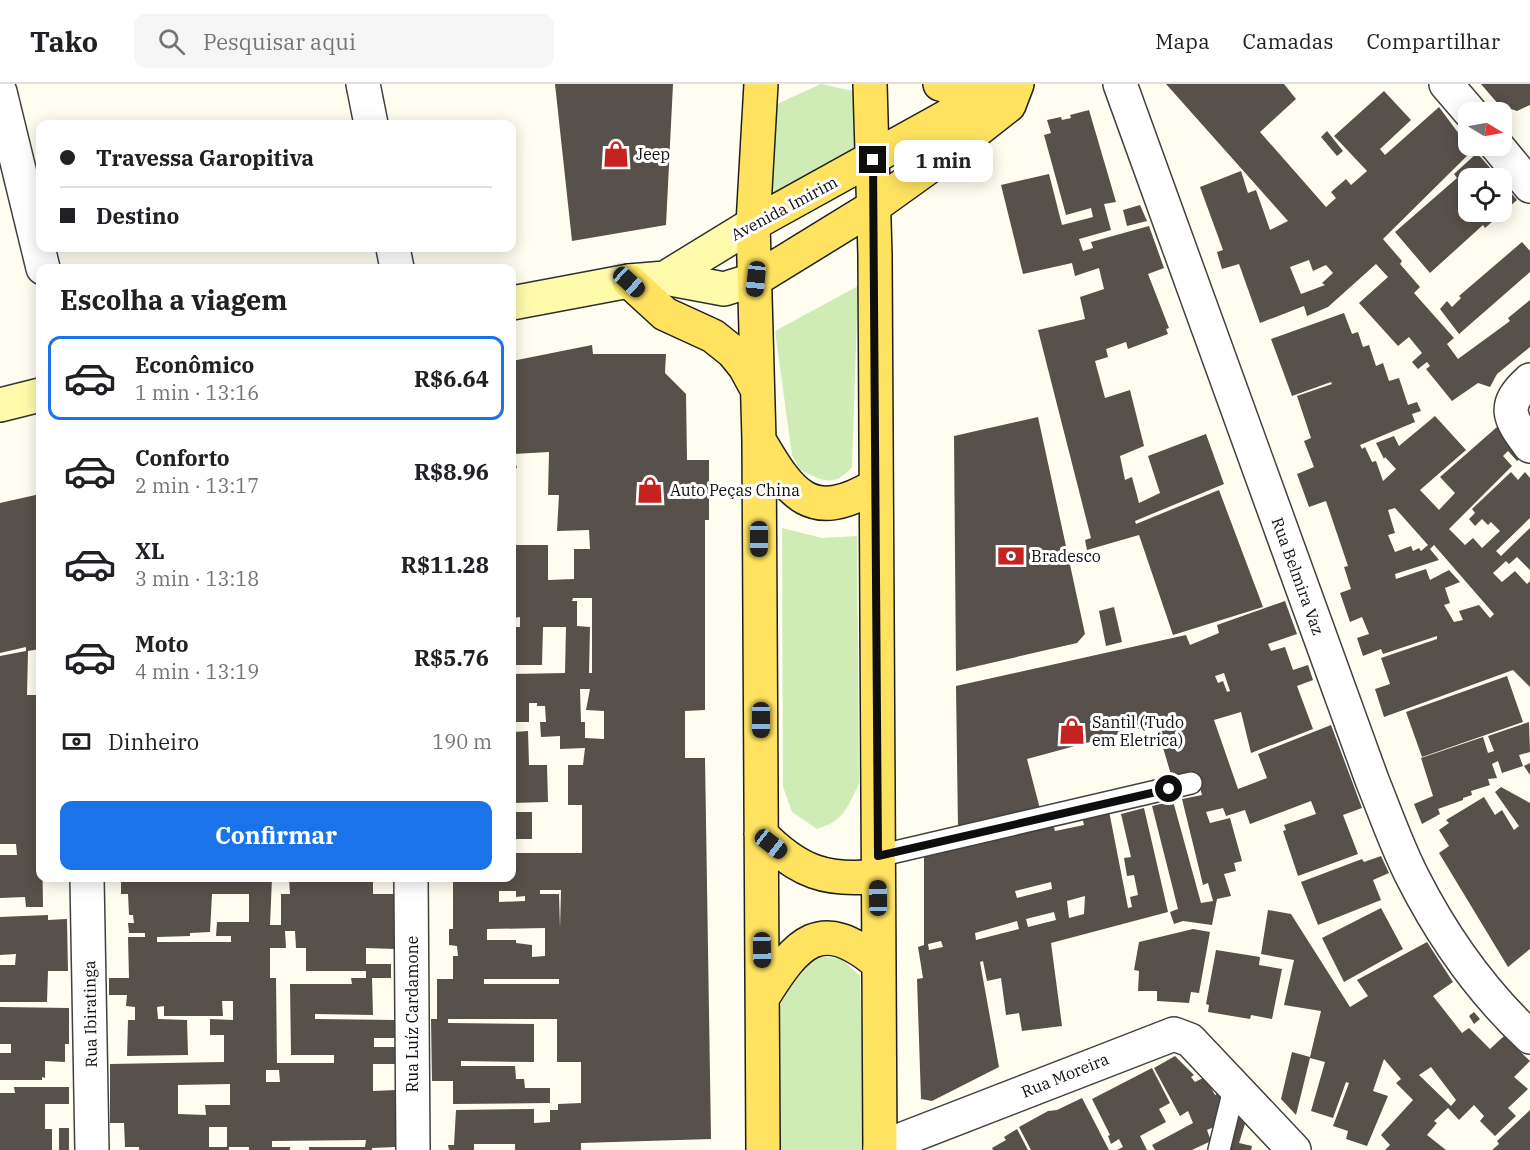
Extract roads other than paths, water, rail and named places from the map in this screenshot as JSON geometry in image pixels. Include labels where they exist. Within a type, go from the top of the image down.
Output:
[{"type":"main road","points":[[870,84],[873,160],[880,1149]]},
{"type":"main road","points":[[940,84],[984,89]]},
{"type":"main road","name":"Avenida Imirim","points":[[516,302],[629,282],[665,278],[724,289],[756,279],[873,207],[1009,105],[1017,84]]},
{"type":"main road","name":"Avenida Imirim","points":[[665,278],[753,224],[873,160],[948,116],[984,89]]},
{"type":"main road","points":[[764,1150],[759,440],[753,303],[756,279],[753,224],[769,90]]},
{"type":"main road","points":[[629,282],[665,314],[713,336],[733,352],[745,367],[757,389]]},
{"type":"main road","points":[[0,405],[36,396]]},
{"type":"main road","points":[[759,440],[782,477],[792,488],[813,501],[840,504],[875,486]]},
{"type":"main road","points":[[761,834],[787,857],[818,875],[834,879],[878,866]]},
{"type":"main road","points":[[763,997],[789,957],[811,941],[827,938],[844,939],[856,945],[879,964]]},
{"type":"street","points":[[363,84],[370,120]]},
{"type":"street","name":"Rua Belmira Vaz","points":[[1120,84],[1372,780],[1412,877],[1449,941],[1498,1007],[1530,1037]]},
{"type":"street","points":[[1446,84],[1461,102]]},
{"type":"street","points":[[0,92],[36,239]]},
{"type":"street","points":[[1512,150],[1530,186]]},
{"type":"street","points":[[1530,380],[1516,392],[1510,414],[1514,424],[1530,446]]},
{"type":"street","name":"Rua Ibiratinga","points":[[87,882],[92,1150]]},
{"type":"street","name":"Rua Luíz Cardamone","points":[[411,882],[413,1150]]},
{"type":"street","name":"Rua Moreira","points":[[880,1149],[1174,1034],[1190,1040],[1294,1150]]},
{"type":"lane","points":[[878,866],[1191,783]]},
{"type":"lane","points":[[1219,1150],[1235,1085]]},
{"type":"place","name":"Jeep","points":[[616,154]]},
{"type":"place","name":"Auto Peças China","points":[[650,490]]},
{"type":"place","name":"Bradesco","points":[[1011,556]]},
{"type":"place","name":"Santil (Tudo em Eletrica)","points":[[1072,731]]}]
